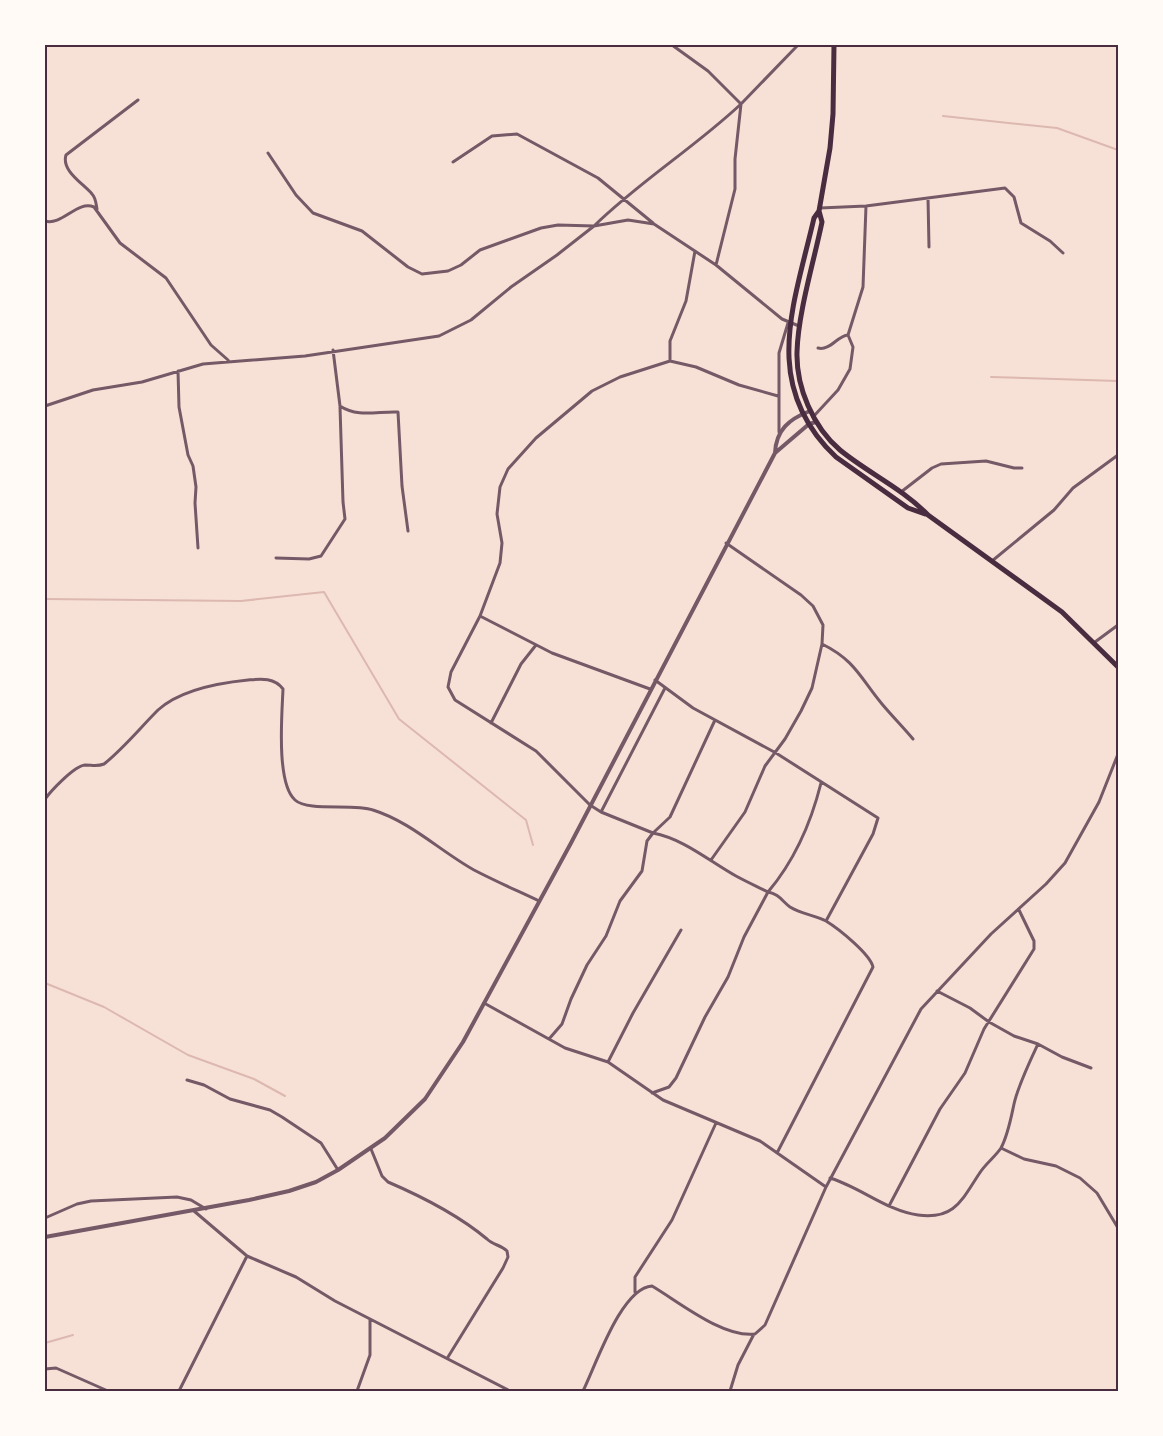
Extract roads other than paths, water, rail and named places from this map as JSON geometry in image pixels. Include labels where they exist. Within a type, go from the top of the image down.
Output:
[{"type":"main road","points":[[834,45],[833,114],[830,148],[819,209],[814,218],[789,323],[789,369],[796,399],[815,435],[836,457],[908,508],[928,516]]},
{"type":"main road","points":[[819,209],[822,222],[800,326],[797,354],[802,384],[813,417],[840,450],[913,500],[928,516],[1062,612],[1118,667]]},
{"type":"street","points":[[672,45],[708,71],[741,104]]},
{"type":"street","points":[[45,406],[93,390],[130,385],[204,364],[304,356],[333,350],[373,347],[444,334],[471,320],[511,287],[594,226],[623,198],[690,149],[741,104],[798,45]]},
{"type":"street","points":[[138,100],[66,155],[65,164],[80,183],[93,195],[97,210],[120,243],[166,278],[211,345],[229,361]]},
{"type":"street","points":[[716,265],[735,189],[734,159],[741,104]]},
{"type":"street","points":[[453,162],[492,136],[517,134],[590,173],[654,224],[716,265],[789,323],[800,326]]},
{"type":"street","points":[[268,154],[296,195],[313,213],[362,231],[408,267],[422,274],[448,270],[461,264],[480,250],[541,228],[558,225],[594,226],[628,220],[654,224]]},
{"type":"street","points":[[819,209],[866,206],[997,188],[1008,189],[1014,197],[1021,223],[1050,241],[1063,253]]},
{"type":"street","points":[[928,198],[929,247]]},
{"type":"street","points":[[45,221],[53,222],[84,207],[90,206],[97,210]]},
{"type":"street","points":[[45,1237],[206,1209],[289,1191],[338,1170],[371,1149],[392,1133],[425,1098],[463,1042],[540,901],[775,453],[809,424],[838,390],[847,376],[853,347],[848,335],[862,287],[866,206]]},
{"type":"street","points":[[670,361],[670,341],[688,292],[695,251]]},
{"type":"street","points":[[779,432],[779,353],[789,323]]},
{"type":"street","points":[[818,348],[826,347],[840,337],[848,335]]},
{"type":"street","points":[[276,558],[309,559],[321,556],[344,523],[340,406],[333,350]]},
{"type":"street","points":[[778,396],[739,385],[696,367],[670,361],[620,376],[592,391],[536,438],[508,469],[500,487],[497,514],[502,543],[501,558],[480,616],[452,672],[448,687],[451,697],[459,704],[536,751],[590,805],[601,812],[653,833],[663,835],[775,894],[799,911],[826,921],[864,953],[873,967],[778,1153]]},
{"type":"street","points":[[178,371],[179,407],[196,487],[194,503],[198,548]]},
{"type":"street","points":[[340,406],[368,415],[377,411],[398,412],[402,486],[408,531]]},
{"type":"street","points":[[775,453],[775,440],[785,425],[803,414],[813,417]]},
{"type":"street","points":[[992,562],[1054,510],[1073,488],[1118,455]]},
{"type":"street","points":[[901,492],[932,468],[941,464],[986,461],[1014,468],[1022,468]]},
{"type":"street","points":[[711,860],[745,812],[765,766],[776,753],[812,688],[822,644],[823,625],[813,606],[801,595],[726,544]]},
{"type":"street","points":[[480,616],[552,653],[650,689]]},
{"type":"street","points":[[1094,642],[1118,625]]},
{"type":"street","points":[[822,644],[835,650],[858,670],[881,703],[913,739]]},
{"type":"street","points":[[491,723],[522,664],[536,645]]},
{"type":"street","points":[[45,799],[54,788],[80,767],[104,764],[158,711],[173,700],[188,693],[236,682],[262,679],[275,682],[282,688],[284,779],[293,799],[299,803],[309,805],[360,806],[384,814],[423,835],[474,870],[540,901]]},
{"type":"street","points":[[655,680],[715,720],[776,753],[820,783],[878,818],[873,834],[826,921]]},
{"type":"street","points":[[601,812],[665,688]]},
{"type":"street","points":[[549,1039],[562,1024],[587,965],[606,936],[620,901],[642,871],[647,842],[653,833],[670,817],[715,720]]},
{"type":"street","points":[[730,1391],[738,1365],[755,1334],[765,1325],[830,1178],[918,1013],[991,934],[1058,872],[1070,855],[1099,802],[1118,754]]},
{"type":"street","points":[[652,1093],[669,1087],[676,1078],[705,1017],[728,977],[744,937],[768,892],[800,846],[814,812],[820,783]]},
{"type":"street","points":[[890,1206],[940,1109],[965,1073],[974,1050],[989,1022],[1034,949],[1034,941],[1019,910]]},
{"type":"street","points":[[608,1062],[633,1013],[681,930]]},
{"type":"street","points":[[937,991],[1022,1039],[1038,1044],[1062,1057],[1091,1068]]},
{"type":"street","points":[[484,1003],[565,1048],[608,1062],[663,1100],[760,1141],[826,1187]]},
{"type":"street","points":[[830,1178],[849,1184],[890,1206],[923,1215],[946,1213],[952,1210],[965,1198],[982,1168],[1001,1148],[1012,1118],[1015,1099],[1038,1044]]},
{"type":"street","points":[[186,1080],[204,1085],[230,1099],[270,1110],[282,1116],[321,1143],[338,1170]]},
{"type":"street","points":[[583,1391],[613,1326],[635,1292],[635,1278],[672,1220],[716,1123]]},
{"type":"street","points":[[1001,1148],[1024,1159],[1056,1166],[1080,1178],[1097,1193],[1118,1228]]},
{"type":"street","points":[[371,1149],[382,1176],[388,1182],[435,1203],[477,1230],[491,1242],[507,1250],[508,1257],[503,1268],[448,1357]]},
{"type":"street","points":[[45,1218],[77,1204],[92,1200],[177,1197],[191,1200],[206,1209]]},
{"type":"street","points":[[194,1211],[247,1256],[296,1277],[370,1319],[448,1357],[510,1391]]},
{"type":"street","points":[[179,1391],[247,1256]]},
{"type":"street","points":[[635,1292],[652,1286],[688,1309],[723,1327],[740,1333],[755,1334]]},
{"type":"street","points":[[357,1391],[370,1355],[370,1319]]},
{"type":"street","points":[[45,1369],[56,1368],[108,1391]]},
{"type":"waterway","points":[[943,116],[1057,128],[1118,150]]},
{"type":"waterway","points":[[991,377],[1118,381]]},
{"type":"waterway","points":[[45,599],[241,601],[324,592],[399,719],[526,820],[533,845]]},
{"type":"waterway","points":[[45,983],[104,1007],[188,1055],[254,1079],[285,1096]]},
{"type":"waterway","points":[[45,1343],[73,1335]]}]
